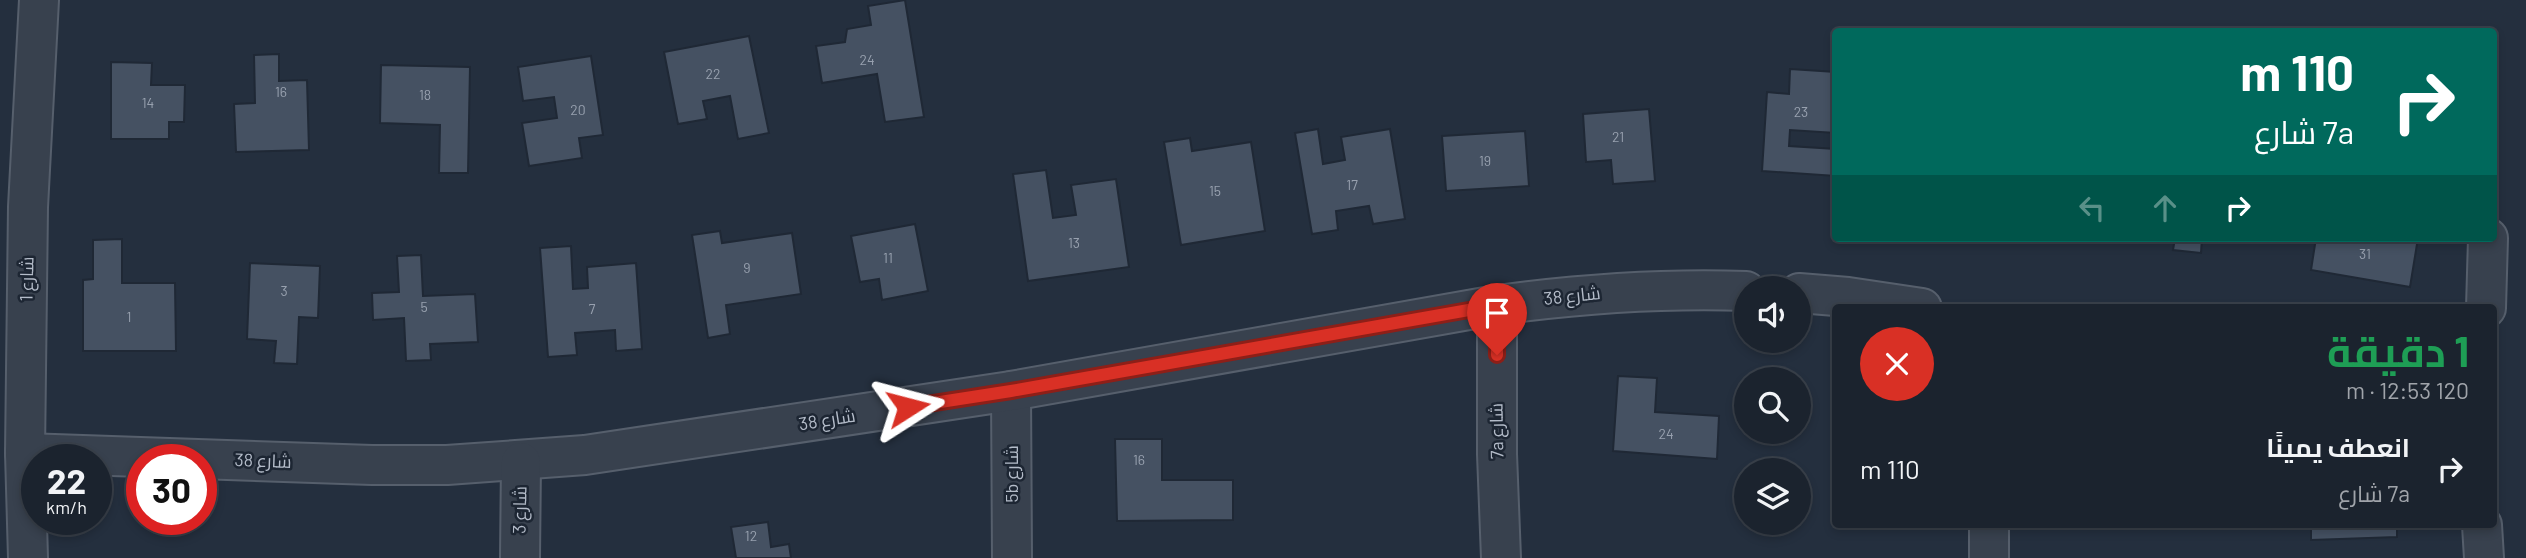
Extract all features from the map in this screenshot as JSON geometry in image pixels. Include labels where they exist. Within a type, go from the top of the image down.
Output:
[{"type":"street","name":"شارع 1","points":[[25,444],[14,206],[39,0]]},
{"type":"street","points":[[2486,304],[2488,242]]},
{"type":"street","name":"شارع 38","points":[[112,456],[372,465],[521,462],[650,447],[1011,391],[1497,305],[1635,291],[1734,291]]},
{"type":"street","points":[[1811,294],[1895,304]]},
{"type":"street","name":"7a شارع","points":[[1497,305],[1497,454],[1501,558]]},
{"type":"street","name":"5b شارع","points":[[1011,391],[1013,558]]},
{"type":"street","name":"شارع 3","points":[[520,558],[521,462]]},
{"type":"street","points":[[1989,528],[1989,558]]},
{"type":"street","points":[[2482,528],[2484,558]]},
{"type":"street","name":"شارع 1","points":[[27,535],[28,558]]},
{"type":"building","points":[[905,0],[924,117],[885,122],[877,74],[822,83],[816,46],[845,42],[847,29],[871,25],[868,6]]},
{"type":"building","points":[[749,36],[769,133],[738,139],[730,96],[703,101],[707,119],[678,124],[664,52]]},
{"type":"building","points":[[279,54],[279,81],[307,80],[309,150],[236,152],[234,104],[255,103],[254,55]]},
{"type":"building","points":[[591,56],[603,135],[579,138],[582,158],[529,166],[522,123],[557,118],[554,97],[523,101],[518,67]]},
{"type":"building","points":[[111,62],[152,63],[151,85],[185,85],[184,122],[169,122],[169,139],[111,139]]},
{"type":"building","points":[[381,65],[470,67],[468,173],[439,173],[440,125],[380,123]]},
{"type":"building","points":[[1790,69],[1832,72],[1832,133],[1790,130],[1789,146],[1832,149],[1832,176],[1762,171],[1767,92],[1789,94]]},
{"type":"building","points":[[1649,109],[1655,181],[1613,184],[1611,160],[1586,162],[1583,114]]},
{"type":"building","points":[[1318,129],[1323,164],[1345,160],[1341,137],[1390,129],[1405,219],[1373,224],[1369,206],[1336,211],[1338,230],[1312,234],[1295,133]]},
{"type":"building","points":[[1525,131],[1529,186],[1446,191],[1442,136]]},
{"type":"building","points":[[1190,138],[1192,151],[1251,142],[1265,231],[1181,245],[1164,142]]},
{"type":"building","points":[[1046,170],[1053,218],[1076,215],[1071,185],[1116,179],[1129,267],[1028,281],[1013,174]]},
{"type":"building","points":[[915,224],[928,291],[882,300],[879,279],[860,282],[851,236]]},
{"type":"building","points":[[720,231],[722,243],[792,233],[801,294],[726,305],[730,334],[708,338],[692,235]]},
{"type":"building","points":[[122,239],[122,283],[175,283],[176,351],[83,351],[83,280],[93,279],[93,240]]},
{"type":"building","points":[[2174,242],[2202,242],[2201,253],[2173,250]]},
{"type":"building","points":[[2315,242],[2417,242],[2410,287],[2311,270]]},
{"type":"building","points":[[571,246],[573,289],[588,288],[587,267],[636,263],[642,349],[616,351],[615,330],[575,333],[577,355],[548,357],[540,248]]},
{"type":"building","points":[[421,255],[423,296],[475,294],[478,342],[430,344],[431,360],[406,361],[404,318],[373,320],[372,293],[399,292],[397,256]]},
{"type":"building","points":[[250,263],[320,266],[318,318],[299,317],[297,364],[274,363],[276,341],[247,339]]},
{"type":"building","points":[[1618,376],[1657,378],[1655,412],[1719,416],[1717,459],[1613,451]]},
{"type":"building","points":[[1115,439],[1162,439],[1162,480],[1233,480],[1233,520],[1117,521]]},
{"type":"building","points":[[768,522],[771,547],[789,544],[791,558],[736,558],[731,527]]},
{"type":"building","points":[[2311,528],[2397,528],[2397,537],[2311,540]]},
{"type":"route","points":[[908,407],[1497,305],[1497,355]]}]
